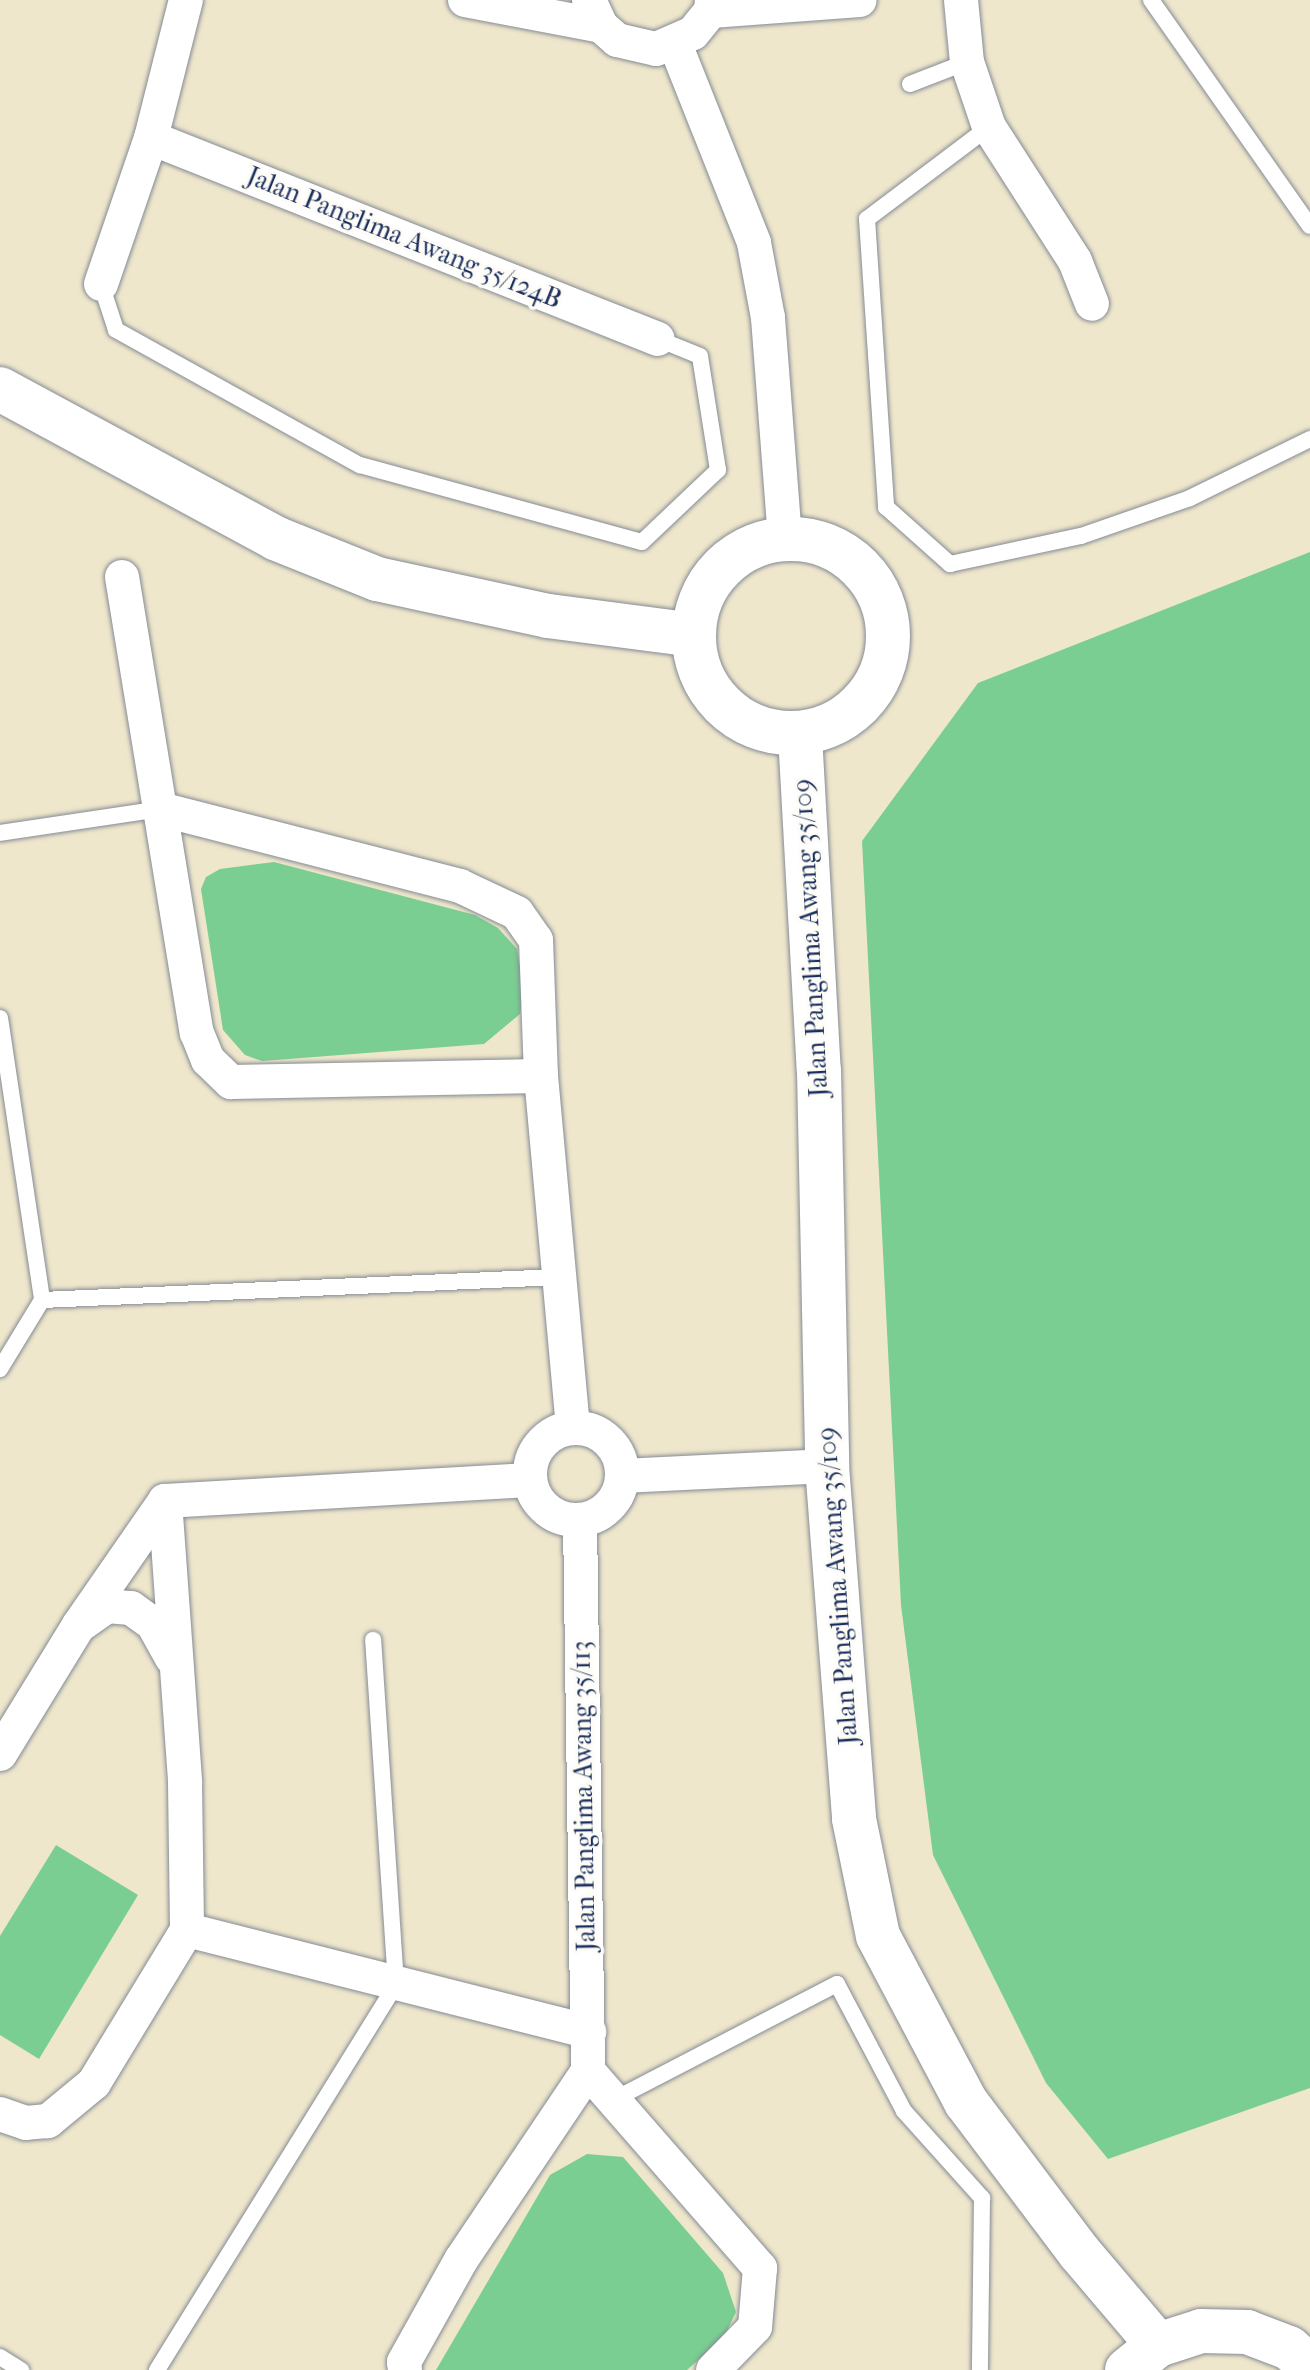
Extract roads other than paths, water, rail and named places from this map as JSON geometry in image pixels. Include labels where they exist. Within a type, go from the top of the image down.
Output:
[{"type":"street","points":[[101,284],[151,138],[186,0]]},
{"type":"street","points":[[465,0],[595,13],[635,47],[675,44],[693,33],[712,6],[860,0]]},
{"type":"street","points":[[961,0],[967,62],[989,127],[1075,261],[1092,304]]},
{"type":"street","points":[[675,44],[754,243],[768,318],[785,538]]},
{"type":"street","name":"Jalan Panglima Awang 35/124B","points":[[151,138],[658,339]]},
{"type":"street","points":[[0,389],[275,538],[377,579],[548,616],[694,635]]},
{"type":"street","points":[[785,538],[815,542],[845,554],[867,576],[882,603],[888,634],[884,664],[870,692],[849,715],[800,735],[757,727],[729,711],[707,686],[694,635],[704,590],[725,563],[752,546],[785,538]]},
{"type":"street","points":[[122,577],[197,1033],[208,1060],[231,1082],[541,1076]]},
{"type":"street","name":"Jalan Panglima Awang 35/109","points":[[800,735],[819,1070],[827,1466],[854,1819],[878,1936],[966,2102],[1079,2252],[1142,2358]]},
{"type":"street","points":[[160,809],[460,886],[517,913],[536,940],[541,1076],[573,1428]]},
{"type":"street","points":[[573,1428],[589,1430],[613,1447],[623,1476],[605,1511],[580,1520],[553,1515],[529,1480],[536,1450],[559,1431],[573,1428]]},
{"type":"street","points":[[623,1476],[827,1466]]},
{"type":"street","points":[[165,1501],[529,1480]]},
{"type":"street","points":[[0,1754],[79,1625],[165,1501]]},
{"type":"street","points":[[0,2114],[26,2123],[48,2121],[94,2083],[187,1930],[185,1783],[165,1501]]},
{"type":"street","name":"Jalan Panglima Awang 35/113","points":[[580,1520],[588,2071]]},
{"type":"street","points":[[79,1625],[107,1606],[131,1608],[153,1624],[175,1663]]},
{"type":"street","points":[[187,1930],[589,2032]]},
{"type":"street","points":[[405,2370],[404,2362],[461,2260],[588,2071],[760,2268],[755,2327],[713,2370]]},
{"type":"street","points":[[1142,2358],[1201,2331],[1247,2332],[1289,2348],[1310,2366]]},
{"type":"lane","points":[[1151,0],[1310,226]]},
{"type":"lane","points":[[910,84],[967,62]]},
{"type":"lane","points":[[989,127],[867,219],[886,507],[950,564],[1081,536],[1190,498],[1310,439]]},
{"type":"lane","points":[[101,284],[116,330],[360,465],[642,542],[718,470],[700,356],[658,339]]},
{"type":"lane","points":[[0,833],[160,809]]},
{"type":"lane","points":[[0,1018],[42,1300],[0,1369]]},
{"type":"lane","points":[[42,1300],[558,1277]]},
{"type":"lane","points":[[157,2370],[396,1984],[373,1640]]},
{"type":"lane","points":[[615,2099],[837,1984],[904,2111],[982,2198],[980,2370]]},
{"type":"lane","points":[[0,2357],[21,2370]]}]
